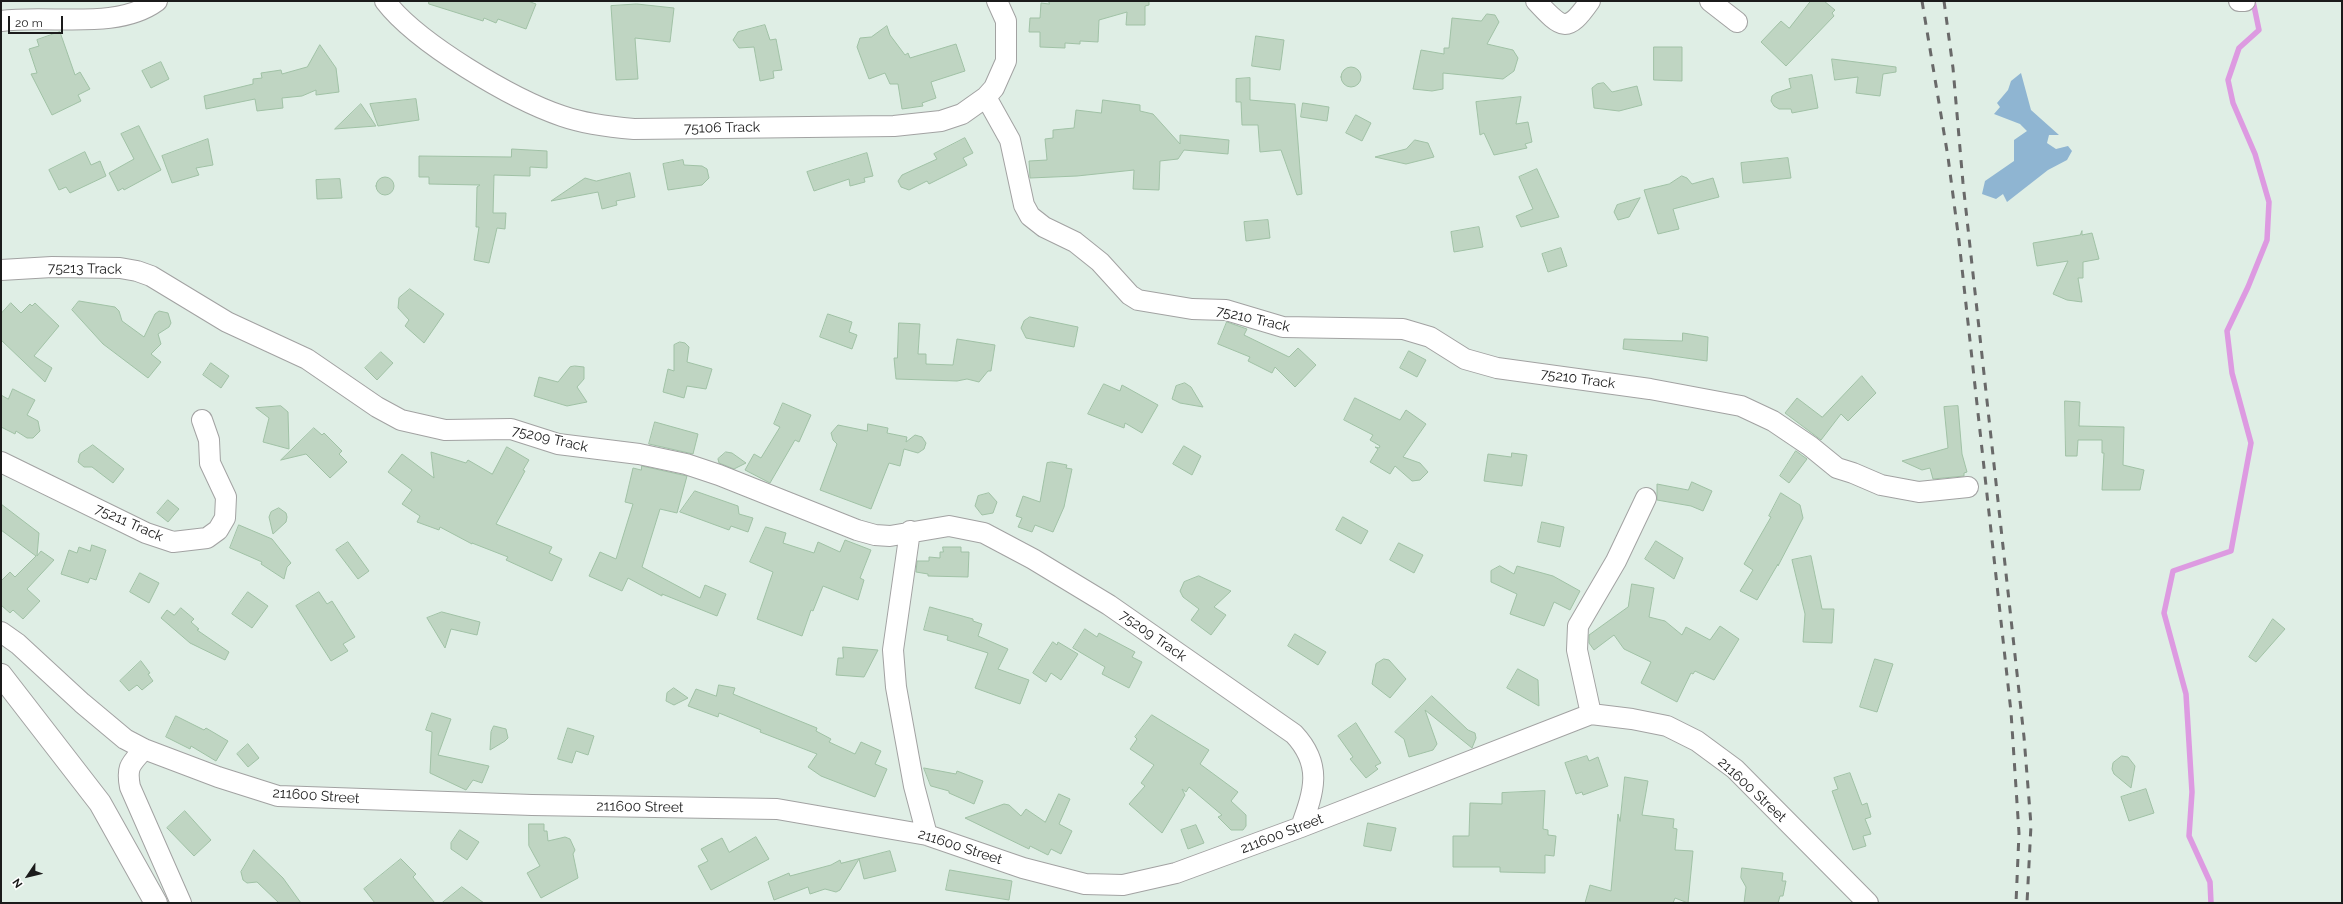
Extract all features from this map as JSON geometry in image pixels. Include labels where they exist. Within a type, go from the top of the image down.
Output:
[{"type":"street","points":[[1,21],[24,17],[111,18],[135,13],[157,1]]},
{"type":"street","name":"75106 Track","points":[[385,1],[420,36],[531,104],[563,117],[601,126],[634,129],[894,126],[941,121],[962,114],[986,97],[994,88],[1006,61],[1006,21],[997,1]]},
{"type":"street","points":[[1536,1],[1552,18],[1561,23],[1569,24],[1576,21],[1590,1]]},
{"type":"street","points":[[1710,1],[1737,22]]},
{"type":"street","points":[[2239,1],[2245,1]]},
{"type":"street","name":"75210 Track","points":[[986,97],[1010,140],[1024,205],[1030,216],[1044,227],[1075,242],[1100,262],[1130,295],[1138,300],[1192,309],[1226,310],[1283,327],[1403,329],[1430,337],[1465,359],[1497,368],[1650,388],[1741,406],[1773,421],[1810,446],[1837,468],[1853,472],[1881,485],[1919,492],[1968,487]]},
{"type":"street","name":"75213 Track","points":[[1,270],[52,267],[120,268],[137,271],[151,276],[227,322]]},
{"type":"street","name":"75209 Track","points":[[227,322],[307,358],[377,407],[401,420],[445,430],[511,429],[558,444],[639,454],[686,464],[719,475],[863,532],[890,536],[910,531],[949,526],[968,529],[990,536],[1033,559],[1109,605],[1294,734],[1303,744],[1314,765],[1314,777],[1308,807],[1301,827]]},
{"type":"street","name":"75211 Track","points":[[1,462],[146,533],[173,542],[207,538],[218,530],[225,518],[226,497],[210,463],[209,440],[202,420]]},
{"type":"street","points":[[1591,714],[1577,650],[1578,626],[1616,561],[1646,498]]},
{"type":"street","points":[[910,531],[892,650],[896,687],[914,786],[927,835]]},
{"type":"street","name":"211600 Street","points":[[1,632],[18,644],[104,723],[125,739],[144,748],[218,776],[278,796],[532,805],[777,809],[927,835],[1023,868],[1085,884],[1123,884],[1176,873],[1301,827],[1591,714],[1632,719],[1667,726],[1697,741],[1735,769],[1868,903]]},
{"type":"street","points":[[1,675],[100,803],[156,903]]},
{"type":"street","points":[[144,748],[131,764],[127,772],[130,787],[182,903]]},
{"type":"shaded area","points":[[2021,73],[2031,110],[2059,135],[2049,135],[2047,143],[2056,149],[2068,146],[2072,151],[2067,160],[2048,170],[2007,202],[2003,194],[1996,199],[1982,194],[1985,181],[2014,161],[2014,140],[2027,131],[2020,124],[1994,114],[2000,107],[1997,103],[2008,90],[2011,81]]},
{"type":"building","points":[[429,1],[528,1],[536,4],[526,29],[498,19],[496,23],[484,18],[483,21],[429,4]]},
{"type":"building","points":[[1049,1],[1149,1],[1149,5],[1145,6],[1145,25],[1126,25],[1127,12],[1099,20],[1098,42],[1080,41],[1080,44],[1065,43],[1065,48],[1040,47],[1040,32],[1029,32],[1030,18],[1040,18],[1041,3],[1049,4]]},
{"type":"building","points":[[1811,1],[1824,1],[1835,10],[1832,13],[1834,16],[1786,66],[1761,42],[1781,21],[1789,28]]},
{"type":"building","points":[[637,4],[674,8],[670,42],[635,38],[638,79],[616,80],[611,6]]},
{"type":"building","points":[[1487,14],[1495,15],[1499,22],[1487,44],[1513,50],[1518,58],[1514,71],[1503,79],[1443,73],[1443,89],[1432,91],[1413,89],[1421,50],[1444,54],[1444,48],[1449,48],[1452,18],[1481,21]]},
{"type":"building","points":[[765,25],[770,40],[776,39],[782,70],[773,71],[774,78],[760,81],[754,47],[739,48],[733,40],[738,32]]},
{"type":"building","points":[[887,26],[890,35],[905,55],[908,53],[910,58],[956,44],[965,71],[931,82],[936,98],[922,103],[923,106],[902,109],[898,84],[890,84],[885,73],[869,79],[857,47],[860,38],[871,37]]},
{"type":"building","points":[[60,32],[75,75],[80,72],[90,89],[78,95],[81,101],[52,115],[31,74],[37,73],[29,49],[39,46],[37,40]]},
{"type":"building","points":[[1256,36],[1284,40],[1280,70],[1252,66]]},
{"type":"building","points":[[320,45],[336,68],[339,92],[316,95],[316,90],[302,96],[282,98],[283,108],[257,111],[255,99],[206,109],[204,96],[253,84],[253,79],[262,78],[261,73],[281,70],[282,74],[307,67]]},
{"type":"building","points":[[1654,47],[1682,47],[1682,81],[1654,80]]},
{"type":"building","points":[[1832,59],[1896,67],[1896,72],[1883,74],[1880,96],[1856,93],[1858,77],[1835,80]]},
{"type":"building","points":[[161,62],[169,79],[151,88],[142,71]]},
{"type":"building","points":[[1351,67],[1358,70],[1361,77],[1358,84],[1351,87],[1344,84],[1341,77],[1344,70]]},
{"type":"building","points":[[1812,75],[1818,108],[1792,113],[1791,109],[1779,109],[1774,106],[1771,101],[1772,96],[1776,93],[1791,88],[1789,79]]},
{"type":"building","points":[[1250,78],[1250,100],[1295,104],[1302,194],[1297,195],[1281,150],[1260,152],[1258,125],[1242,125],[1241,102],[1236,102],[1236,79]]},
{"type":"building","points":[[1604,83],[1612,92],[1637,86],[1642,105],[1619,111],[1594,108],[1592,88],[1597,84]]},
{"type":"building","points":[[1521,97],[1516,124],[1528,122],[1532,142],[1525,144],[1527,148],[1494,155],[1484,133],[1480,135],[1476,102]]},
{"type":"building","points":[[416,99],[419,120],[378,126],[370,104]]},
{"type":"building","points":[[1103,100],[1140,105],[1140,111],[1153,114],[1180,144],[1180,135],[1229,140],[1228,154],[1184,150],[1178,159],[1160,161],[1159,190],[1133,189],[1134,170],[1077,176],[1030,178],[1029,161],[1047,160],[1045,139],[1053,138],[1053,130],[1074,128],[1076,110],[1101,113]]},
{"type":"building","points":[[1303,103],[1329,107],[1327,121],[1301,117]]},
{"type":"building","points":[[361,104],[376,126],[335,129]]},
{"type":"building","points":[[1356,115],[1371,123],[1362,141],[1346,133]]},
{"type":"building","points":[[139,126],[161,170],[124,190],[123,188],[118,191],[109,173],[134,159],[121,134]]},
{"type":"building","points":[[965,138],[973,153],[963,158],[967,165],[929,184],[927,181],[909,190],[901,187],[898,181],[902,175],[937,159],[934,154]]},
{"type":"building","points":[[208,139],[213,165],[196,168],[199,175],[172,183],[162,156]]},
{"type":"building","points":[[1415,140],[1428,143],[1434,157],[1406,164],[1375,157],[1406,149]]},
{"type":"building","points":[[512,149],[547,151],[547,168],[530,167],[530,176],[494,175],[493,213],[506,213],[505,229],[497,228],[489,263],[474,260],[479,227],[476,227],[477,187],[480,185],[429,184],[429,177],[419,177],[419,156],[511,157]]},
{"type":"building","points":[[85,152],[91,165],[100,161],[106,176],[70,193],[66,187],[59,190],[49,170]]},
{"type":"building","points":[[867,153],[873,176],[864,178],[865,182],[850,186],[849,179],[814,191],[807,172]]},
{"type":"building","points":[[1788,158],[1791,178],[1743,183],[1741,163]]},
{"type":"building","points":[[683,160],[684,165],[702,166],[707,169],[709,178],[702,185],[668,190],[663,164]]},
{"type":"building","points":[[1537,169],[1559,217],[1521,227],[1516,216],[1533,209],[1519,177]]},
{"type":"building","points":[[630,173],[635,197],[616,201],[617,205],[602,209],[598,192],[551,201],[585,178],[596,181]]},
{"type":"building","points":[[1682,176],[1687,178],[1692,184],[1713,178],[1719,197],[1673,209],[1679,229],[1658,234],[1644,190],[1669,184]]},
{"type":"building","points":[[381,177],[389,177],[394,182],[392,193],[389,195],[381,195],[376,190],[376,182]]},
{"type":"building","points":[[340,179],[342,198],[317,199],[316,180]]},
{"type":"building","points":[[1640,198],[1629,217],[1618,220],[1614,212],[1617,205]]},
{"type":"building","points":[[1268,220],[1270,238],[1246,241],[1244,222]]},
{"type":"building","points":[[1479,227],[1483,247],[1454,252],[1451,232]]},
{"type":"building","points":[[2082,231],[2082,235],[2092,233],[2099,259],[2083,262],[2083,278],[2078,278],[2082,302],[2067,300],[2053,294],[2068,261],[2037,266],[2033,243],[2080,235]]},
{"type":"building","points":[[1561,248],[1567,266],[1548,272],[1542,254]]},
{"type":"building","points":[[410,289],[444,314],[424,343],[405,326],[409,320],[398,308],[399,298]]},
{"type":"building","points":[[79,301],[115,307],[119,311],[122,321],[144,337],[155,314],[159,311],[168,313],[171,323],[169,327],[158,334],[161,344],[151,354],[161,362],[148,378],[103,344],[72,310]]},
{"type":"building","points":[[11,303],[21,313],[30,304],[32,306],[35,303],[59,326],[34,356],[52,368],[45,382],[1,340],[1,314]]},
{"type":"building","points":[[828,314],[852,322],[849,332],[857,335],[852,349],[820,337]]},
{"type":"building","points":[[1030,317],[1078,327],[1074,347],[1026,338],[1021,328],[1024,321]]},
{"type":"building","points":[[1227,322],[1247,329],[1244,335],[1289,357],[1298,348],[1316,365],[1295,387],[1275,367],[1272,373],[1248,361],[1250,357],[1218,344]]},
{"type":"building","points":[[899,323],[920,324],[918,354],[926,354],[926,364],[953,365],[957,339],[995,345],[991,371],[988,371],[979,382],[967,379],[957,381],[896,379],[894,358],[897,358]]},
{"type":"building","points":[[1683,333],[1708,337],[1707,361],[1623,349],[1624,339],[1682,341]]},
{"type":"building","points":[[680,342],[685,343],[689,347],[687,362],[712,369],[706,389],[687,386],[684,398],[663,392],[668,369],[674,371],[674,345]]},
{"type":"building","points":[[1409,351],[1426,360],[1417,377],[1400,368]]},
{"type":"building","points":[[381,352],[393,363],[377,380],[365,368]]},
{"type":"building","points":[[211,363],[229,376],[221,388],[203,375]]},
{"type":"building","points":[[570,367],[584,367],[584,379],[577,387],[587,402],[567,406],[534,396],[539,377],[558,382]]},
{"type":"building","points":[[1862,376],[1876,393],[1848,421],[1841,414],[1821,440],[1785,413],[1797,398],[1822,417]]},
{"type":"building","points":[[1185,383],[1191,387],[1203,407],[1180,403],[1172,399],[1176,386]]},
{"type":"building","points":[[1104,384],[1120,391],[1122,385],[1158,405],[1142,433],[1125,423],[1124,428],[1088,414]]},
{"type":"building","points":[[13,389],[35,400],[27,415],[38,421],[40,431],[33,438],[27,438],[16,431],[15,434],[1,427],[1,395],[8,399]]},
{"type":"building","points":[[1355,398],[1400,420],[1406,410],[1426,424],[1403,457],[1420,463],[1428,472],[1420,480],[1412,481],[1395,466],[1390,474],[1370,462],[1378,449],[1375,447],[1379,448],[1380,446],[1370,440],[1373,435],[1344,420]]},
{"type":"building","points":[[2065,401],[2080,402],[2079,426],[2124,427],[2123,465],[2144,470],[2140,490],[2102,490],[2104,453],[2102,453],[2102,440],[2078,440],[2077,456],[2066,456]]},
{"type":"building","points":[[783,403],[811,415],[799,442],[795,440],[770,483],[745,470],[754,454],[761,458],[780,427],[774,424]]},
{"type":"building","points":[[281,406],[288,412],[289,449],[263,442],[269,418],[256,408]]},
{"type":"building","points":[[1958,406],[1962,454],[1967,472],[1964,473],[1964,476],[1933,479],[1930,468],[1922,470],[1902,461],[1948,448],[1944,407]]},
{"type":"building","points":[[655,422],[698,434],[693,454],[649,444]]},
{"type":"building","points":[[868,424],[888,428],[887,433],[907,437],[906,442],[915,435],[922,437],[926,443],[924,449],[918,453],[904,449],[900,466],[889,463],[871,509],[820,490],[837,444],[833,440],[831,433],[838,425],[867,431]]},
{"type":"building","points":[[314,428],[322,435],[324,433],[342,451],[339,454],[347,462],[330,478],[306,454],[281,460]]},
{"type":"building","points":[[93,445],[124,469],[113,483],[92,467],[84,467],[78,462],[80,454]]},
{"type":"building","points":[[1184,446],[1201,456],[1192,475],[1173,464]]},
{"type":"building","points":[[507,447],[529,460],[523,470],[525,471],[496,524],[552,547],[549,553],[562,559],[552,581],[506,560],[508,557],[472,544],[440,527],[439,530],[417,522],[420,516],[402,504],[412,490],[388,472],[402,454],[434,478],[431,452],[466,463],[468,460],[492,474]]},
{"type":"building","points":[[1796,451],[1807,459],[1789,483],[1780,476]]},
{"type":"building","points":[[726,452],[732,453],[746,463],[734,469],[719,463],[718,459]]},
{"type":"building","points":[[1512,453],[1527,455],[1522,486],[1484,481],[1488,454],[1511,457]]},
{"type":"building","points":[[1052,462],[1067,465],[1066,468],[1072,469],[1064,507],[1053,532],[1035,525],[1032,532],[1018,527],[1022,518],[1016,516],[1023,496],[1040,502],[1047,463]]},
{"type":"building","points":[[642,466],[687,476],[677,513],[660,509],[642,567],[700,598],[705,585],[726,594],[717,616],[662,594],[662,596],[628,578],[622,591],[589,576],[600,552],[616,559],[633,504],[625,502],[633,468],[641,470]]},
{"type":"building","points":[[1692,482],[1712,491],[1703,511],[1691,506],[1657,500],[1657,484],[1688,490]]},
{"type":"building","points":[[695,491],[738,506],[739,514],[753,518],[748,532],[731,526],[729,530],[680,512]]},
{"type":"building","points":[[989,493],[997,502],[993,513],[982,515],[975,506],[978,496]]},
{"type":"building","points":[[1781,493],[1800,505],[1803,518],[1778,566],[1778,564],[1757,600],[1740,591],[1753,570],[1744,564],[1771,517],[1769,516]]},
{"type":"building","points":[[168,500],[179,509],[168,522],[157,513]]},
{"type":"building","points":[[1,504],[39,533],[37,556],[41,551],[54,560],[27,589],[40,601],[23,619],[13,610],[10,613],[1,605],[1,581],[10,572],[15,577],[36,556],[1,530]]},
{"type":"building","points":[[279,508],[286,513],[286,522],[273,534],[269,517],[271,512]]},
{"type":"building","points":[[1343,517],[1368,531],[1361,544],[1336,530]]},
{"type":"building","points":[[1542,522],[1564,527],[1560,547],[1538,542]]},
{"type":"building","points":[[239,525],[272,539],[291,563],[287,567],[284,579],[261,564],[262,562],[230,548]]},
{"type":"building","points":[[766,527],[786,533],[783,543],[814,553],[818,542],[840,552],[845,540],[871,550],[860,578],[864,580],[858,600],[823,586],[813,611],[811,610],[802,636],[757,619],[773,572],[750,562]]},
{"type":"building","points":[[1656,541],[1683,558],[1674,579],[1645,559]]},
{"type":"building","points":[[348,542],[369,571],[358,579],[336,550]]},
{"type":"building","points":[[1399,543],[1423,555],[1414,573],[1390,560]]},
{"type":"building","points":[[92,545],[106,550],[96,580],[90,578],[88,583],[61,574],[69,550],[77,553],[79,547],[90,551]]},
{"type":"building","points":[[943,547],[961,547],[961,552],[969,552],[968,577],[928,576],[928,574],[916,572],[917,561],[929,561],[929,557],[940,558],[940,552],[943,552]]},
{"type":"building","points":[[1811,556],[1822,609],[1834,609],[1832,643],[1803,642],[1805,614],[1792,560]]},
{"type":"building","points":[[1500,566],[1514,574],[1517,566],[1553,576],[1580,591],[1570,610],[1554,602],[1544,626],[1510,614],[1517,594],[1491,582],[1491,571]]},
{"type":"building","points":[[140,573],[159,583],[149,603],[130,592]]},
{"type":"building","points":[[1199,576],[1231,591],[1214,607],[1226,615],[1211,635],[1191,620],[1199,609],[1183,597],[1180,591],[1184,582]]},
{"type":"building","points":[[1632,584],[1654,588],[1649,617],[1665,621],[1682,635],[1686,627],[1710,640],[1720,626],[1739,639],[1714,680],[1695,671],[1693,674],[1691,673],[1677,702],[1641,683],[1651,662],[1624,649],[1614,635],[1594,650],[1589,643],[1589,635],[1628,607]]},
{"type":"building","points":[[248,592],[268,606],[252,628],[232,614]]},
{"type":"building","points":[[319,592],[327,604],[332,601],[355,637],[343,644],[348,651],[331,661],[296,606]]},
{"type":"building","points":[[930,607],[973,619],[973,621],[982,624],[978,636],[1008,649],[998,669],[1029,680],[1020,704],[975,688],[988,653],[947,640],[948,636],[924,630]]},
{"type":"building","points":[[181,608],[194,619],[191,622],[199,629],[197,630],[229,652],[225,660],[190,643],[161,618],[167,610],[174,615]]},
{"type":"building","points":[[442,612],[480,622],[477,635],[451,629],[445,648],[427,618]]},
{"type":"building","points":[[2273,619],[2285,629],[2256,662],[2249,657]]},
{"type":"building","points":[[1085,629],[1097,637],[1099,633],[1135,652],[1132,657],[1142,662],[1129,688],[1102,674],[1105,667],[1073,648]]},
{"type":"building","points":[[1295,634],[1326,652],[1318,665],[1288,646]]},
{"type":"building","points":[[1053,642],[1057,645],[1058,642],[1078,654],[1061,680],[1051,673],[1046,682],[1033,673]]},
{"type":"building","points":[[843,647],[878,650],[864,677],[836,675],[838,658],[843,658]]},
{"type":"building","points":[[1384,659],[1389,660],[1406,679],[1390,698],[1372,684],[1376,664]]},
{"type":"building","points":[[1875,659],[1893,664],[1877,712],[1860,707]]},
{"type":"building","points":[[141,661],[150,673],[148,674],[153,681],[142,690],[137,685],[129,691],[120,681]]},
{"type":"building","points":[[1518,669],[1538,680],[1539,706],[1507,688]]},
{"type":"building","points":[[719,685],[735,688],[733,694],[817,728],[816,731],[831,739],[829,742],[855,754],[861,742],[881,751],[875,764],[887,769],[875,797],[821,776],[808,767],[817,754],[760,732],[761,730],[719,713],[718,717],[688,706],[696,689],[716,696]]},
{"type":"building","points":[[674,688],[688,698],[674,705],[666,701],[667,693]]},
{"type":"building","points":[[1432,696],[1468,730],[1475,733],[1476,738],[1472,748],[1425,710],[1437,744],[1433,750],[1409,757],[1404,739],[1395,732]]},
{"type":"building","points":[[432,713],[451,719],[438,755],[489,766],[482,783],[473,780],[466,790],[430,773],[432,732],[426,730]]},
{"type":"building","points":[[1152,715],[1209,750],[1200,764],[1238,792],[1231,801],[1246,815],[1246,826],[1243,830],[1231,830],[1218,817],[1222,815],[1189,787],[1186,792],[1182,789],[1185,795],[1162,833],[1129,804],[1145,786],[1141,783],[1154,765],[1130,749],[1137,739],[1135,737]]},
{"type":"building","points":[[176,716],[204,730],[206,728],[228,741],[216,761],[191,746],[190,749],[166,737]]},
{"type":"building","points":[[1356,723],[1381,763],[1375,766],[1378,769],[1366,778],[1350,759],[1353,757],[1338,736]]},
{"type":"building","points":[[494,726],[506,729],[508,738],[490,750],[491,732]]},
{"type":"building","points":[[568,728],[594,736],[588,755],[576,751],[572,763],[558,759]]},
{"type":"building","points":[[248,744],[259,758],[248,767],[237,754]]},
{"type":"building","points":[[1587,756],[1589,761],[1598,757],[1608,786],[1583,795],[1582,792],[1576,794],[1565,763]]},
{"type":"building","points":[[2122,756],[2128,757],[2135,766],[2131,788],[2114,774],[2112,769],[2113,763]]},
{"type":"building","points":[[924,768],[956,774],[957,771],[983,781],[974,804],[949,793],[949,791],[931,786]]},
{"type":"building","points":[[1850,773],[1862,805],[1867,803],[1871,817],[1865,819],[1871,834],[1863,836],[1866,846],[1853,850],[1832,791],[1838,789],[1834,778]]},
{"type":"building","points":[[1625,777],[1648,781],[1642,815],[1674,819],[1673,828],[1677,829],[1675,850],[1693,851],[1688,903],[1675,898],[1673,903],[1585,903],[1590,885],[1611,891],[1618,814],[1620,821]]},
{"type":"building","points":[[2146,789],[2154,813],[2129,821],[2121,797]]},
{"type":"building","points":[[1545,791],[1543,829],[1548,830],[1548,835],[1556,836],[1554,856],[1545,855],[1545,873],[1500,872],[1500,867],[1453,867],[1453,836],[1469,836],[1470,803],[1502,804],[1502,793]]},
{"type":"building","points":[[1059,794],[1070,799],[1059,824],[1072,831],[1061,854],[1051,849],[1048,855],[1030,846],[1029,849],[965,818],[1004,804],[1009,805],[1021,816],[1026,809],[1045,822]]},
{"type":"building","points":[[185,811],[211,840],[194,856],[167,828]]},
{"type":"building","points":[[1368,823],[1396,828],[1391,851],[1364,846]]},
{"type":"building","points":[[529,824],[544,824],[544,831],[547,831],[548,841],[565,837],[570,839],[575,850],[573,854],[578,878],[541,898],[527,873],[540,866],[529,846]]},
{"type":"building","points":[[1196,825],[1204,843],[1188,849],[1181,830]]},
{"type":"building","points":[[460,830],[479,842],[467,860],[451,849],[451,843]]},
{"type":"building","points":[[756,837],[769,859],[711,890],[698,866],[708,861],[701,849],[722,838],[729,852]]},
{"type":"building","points":[[254,850],[283,878],[301,903],[279,903],[257,882],[247,883],[243,880],[241,872]]},
{"type":"building","points":[[890,851],[896,871],[864,879],[859,859],[840,890],[836,892],[825,889],[810,894],[808,887],[774,900],[768,882],[789,873],[790,876],[831,865],[840,860],[841,863]]},
{"type":"building","points":[[401,859],[416,874],[413,877],[435,903],[375,903],[364,889]]},
{"type":"building","points":[[1742,868],[1783,873],[1782,881],[1786,881],[1783,896],[1780,896],[1778,903],[1744,903],[1746,887],[1741,878]]},
{"type":"building","points":[[950,870],[1012,881],[1009,900],[946,890]]},
{"type":"building","points":[[462,887],[484,903],[442,903]]},
{"type":"waterway","points":[[2211,903],[2210,882],[2189,836],[2192,792],[2186,694],[2164,613],[2173,571],[2231,551],[2251,443],[2232,373],[2227,331],[2248,287],[2267,240],[2269,202],[2255,154],[2233,103],[2228,80],[2239,48],[2259,30],[2253,1]]},
{"type":"railway","points":[[1922,1],[1948,157],[1959,241],[2011,712],[2019,833],[2016,903]]},
{"type":"railway","points":[[1944,1],[1953,68],[1963,183],[2024,737],[2031,825],[2027,903]]}]
